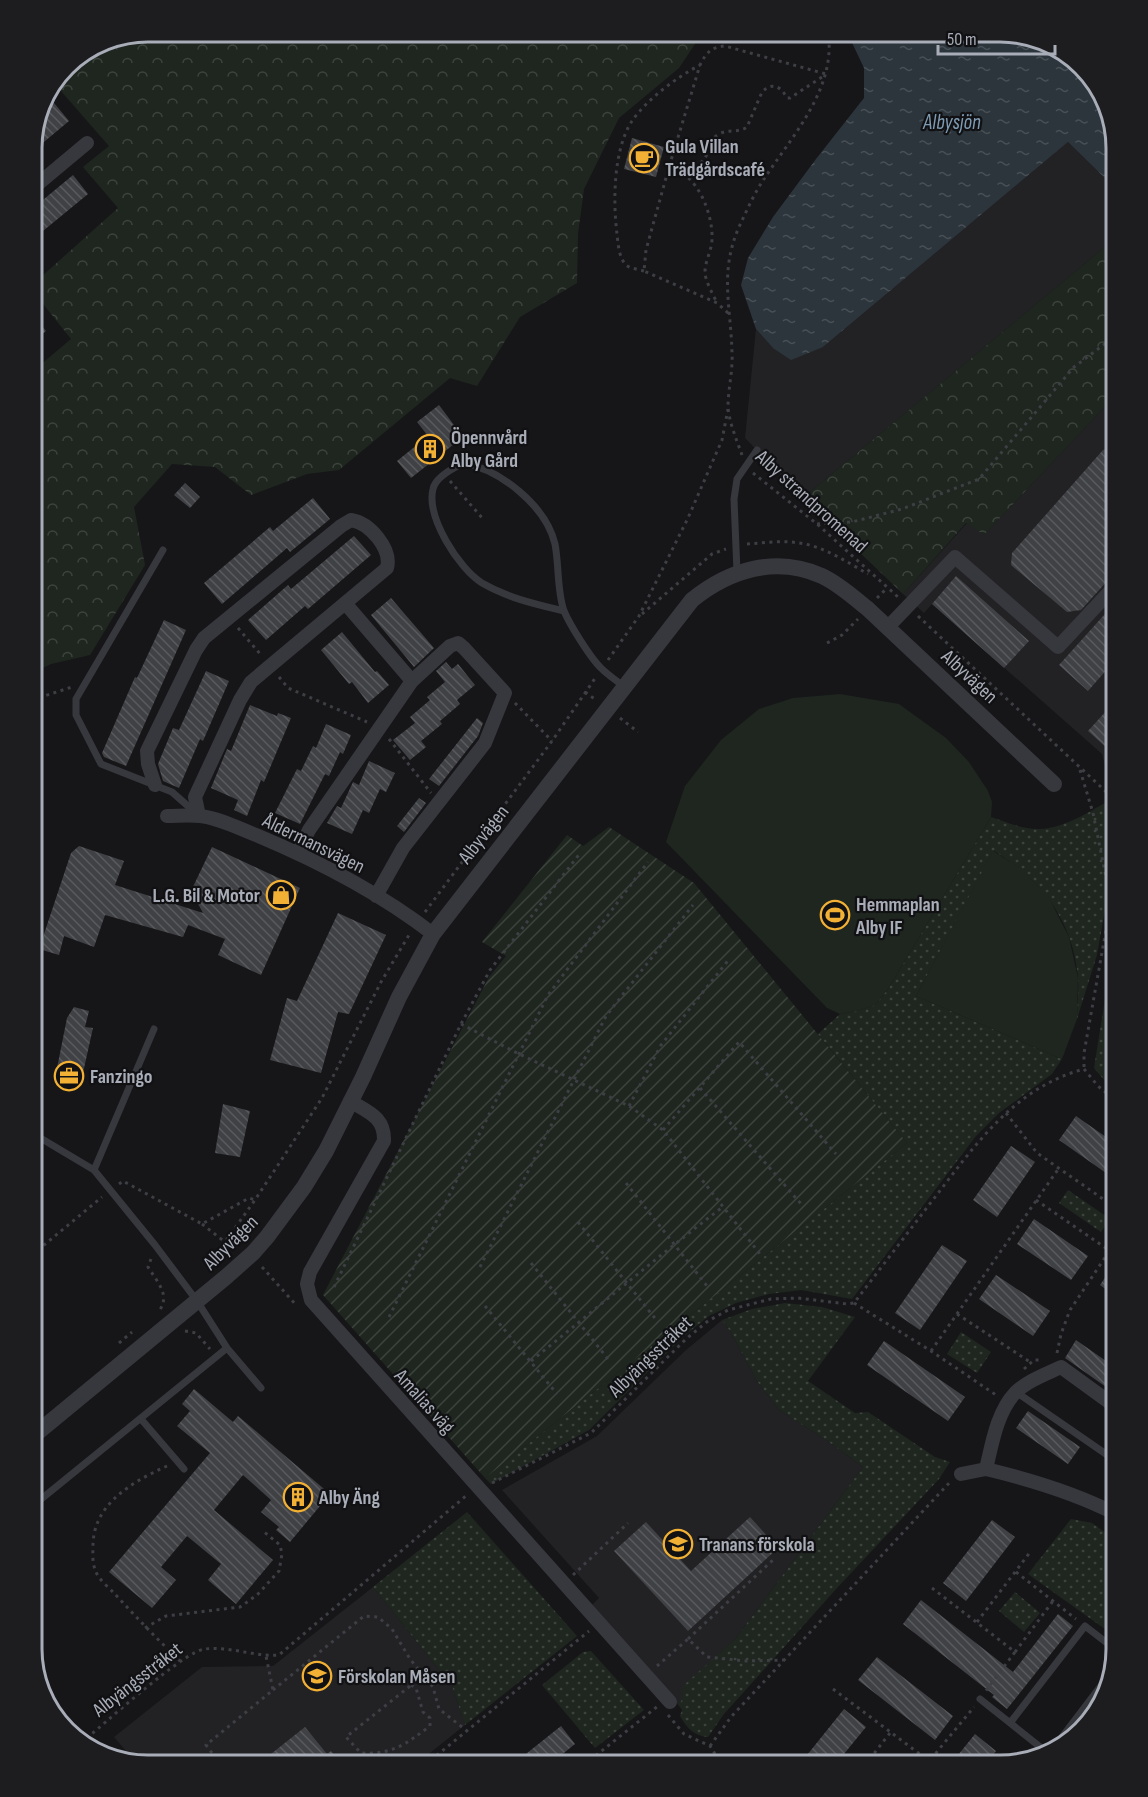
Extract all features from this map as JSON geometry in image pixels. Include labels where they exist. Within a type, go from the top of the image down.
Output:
[{"type":"street","points":[[42,181],[87,143]]},
{"type":"street","points":[[155,785],[148,764],[147,751],[204,638],[282,573],[351,520],[367,526],[387,552],[389,562],[387,568],[251,682],[240,700],[195,797],[199,816]]},
{"type":"street","points":[[888,627],[955,557],[1058,647],[1106,596]]},
{"type":"street","name":"Albyvägen","points":[[42,1429],[253,1253],[288,1211],[326,1150],[363,1077],[399,997],[433,934],[623,686],[692,600],[705,589],[737,572],[760,566],[780,565],[821,575],[842,587],[888,627],[1054,784]]},
{"type":"street","points":[[345,603],[412,681]]},
{"type":"street","points":[[298,853],[309,830],[412,681],[450,646],[458,644],[505,693],[485,742],[403,848],[376,896]]},
{"type":"street","name":"Åldermansvägen","points":[[167,816],[199,816],[219,820],[298,853],[418,921],[433,934]]},
{"type":"street","name":"Amalias väg","points":[[350,1101],[380,1120],[385,1131],[384,1141],[310,1272],[307,1284],[311,1300],[646,1676],[664,1704]]},
{"type":"street","points":[[986,1468],[1002,1412],[1016,1392],[1037,1378],[1061,1367],[1106,1400]]},
{"type":"street","points":[[961,1474],[986,1468],[1050,1486],[1106,1509]]},
{"type":"lane","points":[[737,572],[734,499],[737,479],[757,450]]},
{"type":"lane","points":[[564,611],[512,598],[480,581],[455,557],[444,538],[435,512],[432,491],[435,484],[463,463],[474,465],[522,492],[544,518],[555,544],[564,611],[602,669],[623,686]]},
{"type":"lane","points":[[163,550],[76,699],[76,716],[101,764],[172,792],[199,816]]},
{"type":"lane","points":[[94,1170],[154,1029]]},
{"type":"lane","points":[[42,1139],[94,1170],[155,1245],[197,1301],[227,1348],[261,1388]]},
{"type":"lane","points":[[42,1498],[227,1348]]},
{"type":"lane","points":[[1016,1392],[1106,1454]]},
{"type":"lane","points":[[141,1419],[184,1469]]},
{"type":"lane","points":[[1010,1723],[1085,1626],[1106,1642]]},
{"type":"lane","points":[[1065,1733],[1098,1689]]},
{"type":"lane","points":[[980,1699],[1040,1747]]},
{"type":"path","name":"Alby strandpromenad","points":[[829,42],[826,74],[805,118],[760,185],[738,229],[727,273],[726,292],[730,314],[732,375],[728,409],[745,466],[817,524],[1106,792]]},
{"type":"path","points":[[644,271],[646,250],[669,167],[699,65],[705,54],[716,47],[725,46],[826,74]]},
{"type":"path","points":[[699,65],[643,107],[630,123],[621,147],[613,205],[618,243],[625,264],[717,303],[730,314]]},
{"type":"path","points":[[669,167],[687,169],[700,164],[717,135],[744,130],[765,89],[773,87],[782,89],[787,98],[790,98],[826,74]]},
{"type":"path","points":[[679,169],[696,189],[709,214],[712,241],[705,273],[717,303]]},
{"type":"path","points":[[817,524],[852,522],[902,509],[979,479],[1074,367],[1106,343]]},
{"type":"path","points":[[225,1242],[322,1098],[381,982],[418,921],[552,741],[639,616],[688,518],[722,440],[728,409]]},
{"type":"path","points":[[445,475],[484,520]]},
{"type":"path","points":[[225,620],[233,622],[288,688],[380,728],[438,802]]},
{"type":"path","points":[[42,696],[69,687],[83,687]]},
{"type":"path","points":[[505,693],[552,741]]},
{"type":"path","points":[[1080,768],[1093,813],[1106,877]]},
{"type":"path","points":[[334,1287],[461,1024],[490,970],[582,852]]},
{"type":"path","points":[[389,1317],[517,1053],[548,996],[648,862]]},
{"type":"path","points":[[480,1268],[606,1016],[693,905]]},
{"type":"path","points":[[1106,930],[1084,1053],[1084,1069],[1106,1093]]},
{"type":"path","points":[[629,1106],[661,1045],[730,958]]},
{"type":"path","points":[[461,1024],[629,1106],[663,1130],[760,1254]]},
{"type":"path","points":[[663,1130],[739,1042],[836,1155]]},
{"type":"path","points":[[1002,1399],[854,1303],[986,1131],[1041,1087],[1064,1074],[1084,1069]]},
{"type":"path","points":[[700,1088],[802,1205]]},
{"type":"path","points":[[1006,1113],[1037,1153],[1106,1201]]},
{"type":"path","points":[[931,1351],[1059,1168]]},
{"type":"path","points":[[42,1247],[123,1181],[202,1224],[236,1248]]},
{"type":"path","points":[[626,1183],[707,1286]]},
{"type":"path","points":[[202,1224],[249,1198],[255,1200]]},
{"type":"path","points":[[1036,1200],[1106,1248]]},
{"type":"path","points":[[531,1360],[724,1206]]},
{"type":"path","points":[[578,1222],[658,1322]]},
{"type":"path","points":[[155,1245],[148,1267],[165,1294],[164,1304],[158,1312]]},
{"type":"path","points":[[1056,1360],[1061,1334],[1070,1310],[1106,1257]]},
{"type":"path","points":[[531,1263],[608,1359]]},
{"type":"path","name":"Albyängsstråket","points":[[89,1737],[180,1661],[203,1648],[266,1656],[279,1655],[466,1495],[591,1433],[686,1339],[708,1321],[728,1310],[771,1299],[798,1298],[854,1303]]},
{"type":"path","points":[[485,1306],[557,1394]]},
{"type":"path","points":[[957,1314],[1030,1362]]},
{"type":"path","points":[[175,1334],[186,1331],[196,1332],[217,1357]]},
{"type":"path","points":[[1019,1375],[1034,1359],[1046,1360]]},
{"type":"path","points":[[176,1461],[131,1484],[98,1518],[93,1536],[95,1571],[145,1628],[180,1661]]},
{"type":"path","points":[[710,1746],[732,1717],[947,1483],[961,1474]]},
{"type":"path","points":[[563,1584],[628,1523]]},
{"type":"path","points":[[145,1628],[166,1616],[240,1607],[257,1595],[279,1571],[282,1554],[280,1545],[263,1531]]},
{"type":"path","points":[[977,1622],[1032,1551]]},
{"type":"path","points":[[646,1676],[774,1558]]},
{"type":"path","points":[[1016,1572],[1085,1626]]},
{"type":"path","points":[[932,1588],[1015,1652]]},
{"type":"path","points":[[934,1755],[980,1699],[1053,1601]]},
{"type":"path","points":[[214,1755],[206,1745],[364,1616],[378,1617],[387,1624],[410,1659],[433,1686],[439,1709],[467,1731]]},
{"type":"path","points":[[437,1755],[589,1631]]},
{"type":"path","points":[[688,1639],[707,1657],[746,1661],[784,1660]]},
{"type":"path","points":[[266,1656],[273,1690]]},
{"type":"path","points":[[411,1685],[416,1688],[423,1712],[430,1718],[430,1726],[410,1742],[393,1750],[378,1754],[361,1753],[346,1737],[411,1685],[424,1675]]},
{"type":"path","points":[[833,1689],[921,1755]]},
{"type":"path","points":[[597,1755],[664,1704]]},
{"type":"path","points":[[873,1755],[890,1733]]},
{"type":"shaded area","points":[[1068,142],[1106,179],[1106,246],[803,498],[745,438],[756,329],[773,348],[823,347]]},
{"type":"shaded area","points":[[1106,406],[1106,770],[1102,754],[932,604],[924,613],[903,594],[967,523],[984,535]]},
{"type":"shaded area","name":"Tranans förskola","points":[[722,1320],[757,1381],[779,1410],[863,1467],[736,1638],[685,1685],[681,1703],[677,1703],[588,1609],[599,1598],[502,1490],[597,1436],[685,1351]]},
{"type":"shaded area","name":"Förskolan Måsen","points":[[373,1587],[452,1686],[465,1725],[428,1755],[141,1755],[128,1753],[114,1737],[202,1667],[273,1666]]},
{"type":"green space","points":[[141,42],[696,42],[679,68],[619,118],[584,189],[578,234],[577,283],[520,317],[477,386],[450,378],[339,470],[307,474],[251,495],[215,467],[172,464],[134,507],[145,565],[90,655],[42,668],[42,364],[71,339],[42,303],[42,276],[118,208],[83,167],[109,146],[60,90],[78,68],[95,56],[128,44]]},
{"type":"green space","points":[[1106,246],[1106,406],[984,535],[966,523],[903,594],[803,498]]},
{"type":"green space","name":"Hemmaplan Alby IF","points":[[840,694],[899,704],[946,738],[969,762],[988,791],[992,802],[991,817],[888,989],[875,1005],[840,1014],[827,1008],[666,842],[685,786],[721,740],[759,709],[793,698]]},
{"type":"green space","points":[[1106,803],[1106,904],[1097,955],[1077,1019],[1078,977],[1075,956],[1061,920],[1052,904],[1027,875],[994,851],[916,996],[1062,1059],[1052,1074],[999,1113],[976,1136],[852,1299],[801,1290],[769,1294],[736,1303],[709,1316],[684,1336],[589,1430],[491,1484],[485,1478],[907,1143],[818,1034],[840,1014],[875,1005],[888,989],[991,817],[1015,825],[1040,829],[1058,826]]},
{"type":"green space","points":[[609,827],[694,883],[907,1143],[485,1478],[323,1295],[489,977],[506,956],[482,942],[567,835],[583,846]]},
{"type":"green space","points":[[993,851],[1019,867],[1048,896],[1069,937],[1078,978],[1077,1019],[1062,1059],[916,996]]},
{"type":"green space","points":[[1106,993],[1106,1082],[1094,1068]]},
{"type":"green space","points":[[1068,1190],[1106,1216],[1106,1225],[1101,1232],[1059,1203]]},
{"type":"green space","points":[[785,1303],[822,1307],[855,1317],[808,1381],[855,1413],[868,1412],[935,1457],[950,1462],[939,1479],[724,1714],[708,1737],[691,1731],[680,1716],[682,1710],[677,1703],[681,1702],[684,1685],[736,1638],[863,1467],[779,1410],[757,1381],[722,1320],[752,1309]]},
{"type":"green space","points":[[961,1332],[991,1352],[977,1373],[947,1354]]},
{"type":"green space","points":[[467,1512],[577,1636],[465,1725],[452,1686],[373,1587]]},
{"type":"green space","points":[[1071,1519],[1092,1523],[1106,1533],[1106,1630],[1028,1574]]},
{"type":"green space","points":[[1015,1592],[1040,1613],[1024,1632],[999,1611]]},
{"type":"green space","points":[[591,1651],[644,1710],[595,1748],[542,1685],[583,1652]]},
{"type":"water","name":"Albysjön","points":[[852,42],[1007,42],[1047,53],[1070,68],[1080,78],[1095,101],[1105,135],[1106,179],[1068,142],[823,347],[791,360],[773,348],[756,329],[741,285],[748,258],[773,217],[864,98],[864,68]]},
{"type":"building","points":[[54,103],[69,121],[42,144],[44,128]]},
{"type":"building","name":"Gula Villan Trädgårdscafé","points":[[632,138],[664,147],[656,177],[624,169]]},
{"type":"building","points":[[73,175],[88,194],[42,232],[42,201]]},
{"type":"building","name":"Öpennvård Alby Gård","points":[[439,405],[463,437],[411,478],[397,461],[428,436],[417,422]]},
{"type":"building","points":[[1106,449],[1106,582],[1081,610],[1067,612],[1011,565],[1012,553]]},
{"type":"building","points":[[185,483],[200,497],[190,508],[174,495]]},
{"type":"building","points":[[313,498],[330,519],[290,552],[287,548],[222,604],[204,583],[270,527],[273,531]]},
{"type":"building","points":[[354,536],[371,555],[308,609],[305,606],[266,640],[248,620],[288,585],[291,589]]},
{"type":"building","points":[[956,576],[1029,641],[1004,668],[932,604]]},
{"type":"building","points":[[391,598],[434,648],[414,667],[371,615]]},
{"type":"building","points":[[1106,613],[1106,670],[1088,691],[1059,665]]},
{"type":"building","points":[[164,620],[186,630],[126,766],[104,757],[102,753],[135,677],[137,678]]},
{"type":"building","points":[[342,632],[375,672],[377,671],[389,685],[368,703],[352,682],[349,684],[321,650]]},
{"type":"building","points":[[446,662],[452,669],[458,664],[475,685],[457,700],[460,704],[440,721],[442,724],[421,741],[426,747],[410,760],[393,740],[415,723],[410,717],[430,700],[427,697],[445,682],[436,671]]},
{"type":"building","points":[[206,671],[229,681],[203,741],[200,739],[179,788],[163,781],[158,764],[173,728],[179,730]]},
{"type":"building","points":[[250,705],[277,716],[278,713],[291,718],[264,782],[261,780],[247,816],[234,810],[238,800],[211,788],[227,749],[231,751]]},
{"type":"building","points":[[1106,711],[1106,747],[1088,731]]},
{"type":"building","points":[[477,718],[483,723],[478,736],[439,786],[429,779]]},
{"type":"building","points":[[326,724],[351,735],[343,754],[340,752],[329,776],[325,774],[300,824],[275,813],[297,769],[301,771],[313,746],[316,748]]},
{"type":"building","points":[[369,761],[395,773],[386,792],[380,789],[369,813],[363,810],[352,834],[327,823],[337,806],[341,808],[353,782],[359,785]]},
{"type":"building","points":[[419,798],[426,803],[404,832],[397,826]]},
{"type":"building","points":[[79,846],[124,861],[115,885],[203,913],[191,891],[212,847],[300,888],[261,975],[218,955],[225,939],[188,925],[183,937],[105,915],[94,947],[64,936],[59,955],[42,950],[42,940],[71,853]]},
{"type":"building","points":[[338,913],[386,935],[349,1014],[338,1012],[321,1073],[270,1060],[287,998],[297,1001]]},
{"type":"building","points":[[74,1007],[89,1011],[85,1027],[93,1028],[80,1086],[61,1081],[56,1073],[67,1018]]},
{"type":"building","points":[[223,1104],[250,1111],[240,1157],[215,1153]]},
{"type":"building","points":[[1076,1116],[1106,1137],[1106,1173],[1059,1140]]},
{"type":"building","points":[[1011,1146],[1035,1162],[997,1217],[973,1200]]},
{"type":"building","points":[[1034,1219],[1088,1256],[1071,1280],[1017,1244]]},
{"type":"building","points":[[942,1245],[967,1261],[920,1330],[895,1313]]},
{"type":"building","points":[[996,1275],[1050,1311],[1033,1336],[979,1299]]},
{"type":"building","points":[[1106,1276],[1106,1290],[1100,1285]]},
{"type":"building","points":[[1076,1340],[1106,1361],[1106,1387],[1065,1358]]},
{"type":"building","points":[[884,1341],[965,1397],[948,1421],[867,1365]]},
{"type":"building","name":"Alby Äng","points":[[194,1389],[233,1422],[238,1416],[330,1494],[290,1542],[276,1530],[279,1527],[261,1512],[271,1500],[243,1475],[214,1510],[273,1560],[236,1604],[208,1580],[221,1564],[187,1536],[161,1567],[176,1580],[152,1608],[109,1572],[210,1453],[177,1426],[190,1411],[182,1404]]},
{"type":"building","points":[[1028,1411],[1080,1447],[1068,1464],[1016,1428]]},
{"type":"building","points":[[750,1517],[778,1548],[688,1631],[614,1551],[646,1522],[691,1571]]},
{"type":"building","points":[[992,1520],[1015,1537],[966,1601],[943,1583]]},
{"type":"building","points":[[921,1600],[1013,1672],[1058,1614],[1073,1626],[1007,1709],[992,1697],[994,1695],[903,1624]]},
{"type":"building","points":[[877,1657],[953,1716],[935,1740],[858,1680]]},
{"type":"building","points":[[844,1709],[866,1727],[843,1755],[807,1755]]},
{"type":"building","points":[[561,1726],[575,1744],[561,1755],[525,1755]]},
{"type":"building","points":[[305,1727],[327,1754],[331,1751],[334,1755],[270,1755]]},
{"type":"building","points":[[975,1734],[996,1751],[993,1755],[958,1755]]},
{"type":"place","name":"Gula Villan Trädgårdscafé","points":[[644,158]]},
{"type":"place","name":"Öpennvård Alby Gård","points":[[430,449]]},
{"type":"place","name":"L.G. Bil & Motor","points":[[281,895]]},
{"type":"place","name":"Hemmaplan Alby IF","points":[[835,915]]},
{"type":"place","name":"Fanzingo","points":[[69,1076]]},
{"type":"place","name":"Alby Äng","points":[[298,1497]]},
{"type":"place","name":"Tranans förskola","points":[[678,1544]]},
{"type":"place","name":"Förskolan Måsen","points":[[317,1676]]}]
